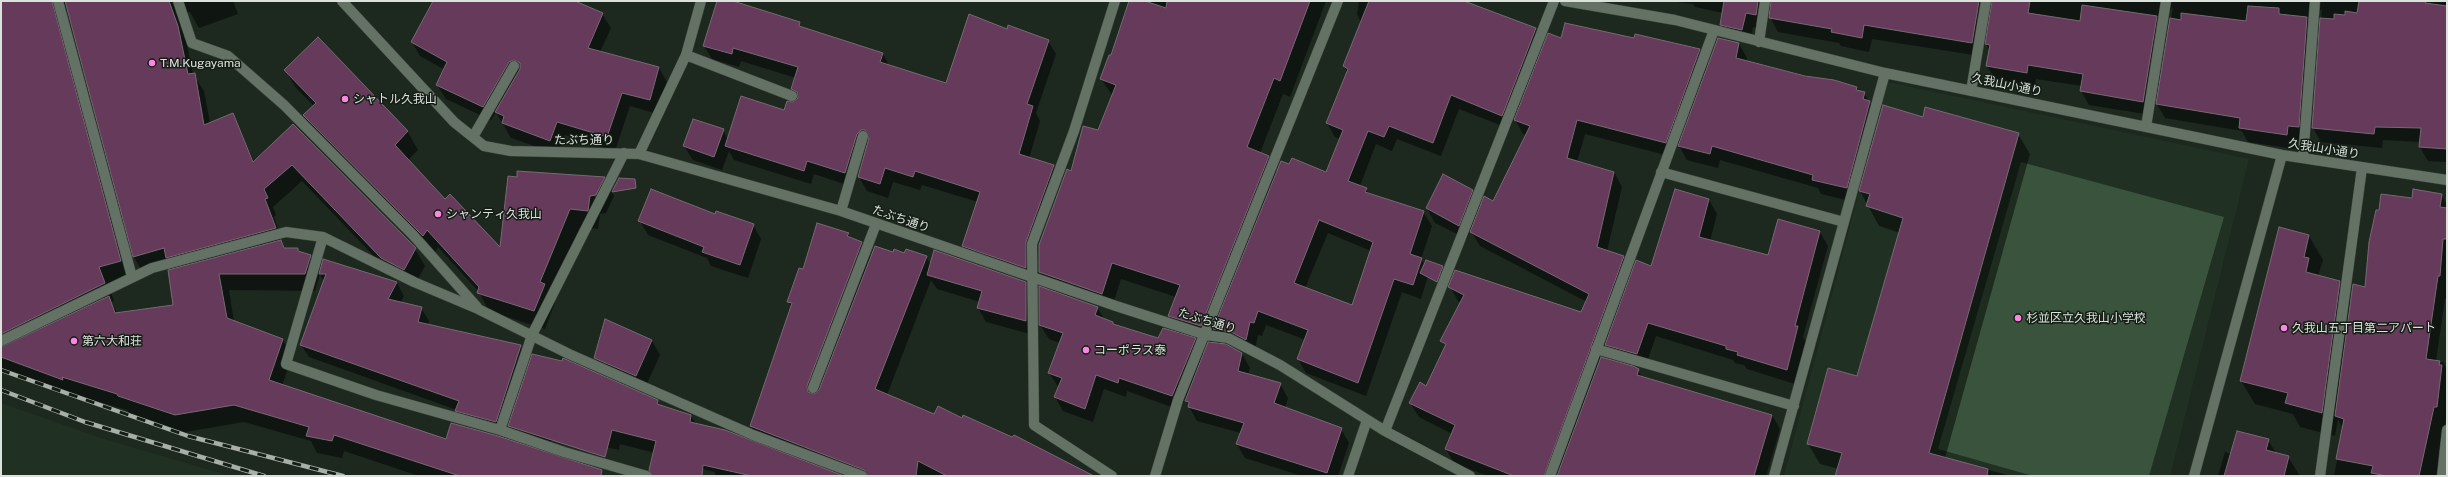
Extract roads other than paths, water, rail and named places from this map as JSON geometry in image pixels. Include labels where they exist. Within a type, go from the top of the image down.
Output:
[{"type":"street","points":[[58,1],[132,277]]},
{"type":"street","points":[[178,1],[192,43],[228,56],[284,105],[414,235],[478,309]]},
{"type":"street","name":"たぶち通り","points":[[342,1],[454,122],[484,146],[511,151],[639,154],[842,211],[876,224],[1206,335],[1228,338],[1280,365],[1385,431],[1470,476]]},
{"type":"street","points":[[639,154],[686,55],[701,1]]},
{"type":"street","points":[[1112,476],[1034,425],[1032,244],[1074,131],[1115,1]]},
{"type":"street","points":[[1155,476],[1178,400],[1206,335],[1338,1]]},
{"type":"street","points":[[1385,431],[1554,1]]},
{"type":"street","name":"久我山小通り","points":[[1565,1],[1675,20],[1885,74],[2282,155],[2447,180]]},
{"type":"street","points":[[1759,42],[1765,1]]},
{"type":"street","points":[[1971,91],[1986,1]]},
{"type":"street","points":[[2146,127],[2166,1]]},
{"type":"street","points":[[2303,158],[2315,1]]},
{"type":"street","points":[[1550,476],[1714,30]]},
{"type":"street","points":[[686,55],[792,96]]},
{"type":"street","points":[[473,137],[514,66]]},
{"type":"street","points":[[1774,476],[1885,74]]},
{"type":"street","points":[[842,211],[863,136]]},
{"type":"street","points":[[500,430],[532,335],[624,153]]},
{"type":"street","points":[[2194,476],[2282,155]]},
{"type":"street","points":[[2320,476],[2362,168]]},
{"type":"street","points":[[1661,172],[1844,222]]},
{"type":"street","points":[[812,388],[876,224]]},
{"type":"street","points":[[1,341],[152,268],[196,254],[286,232],[323,238],[414,282],[478,309],[569,354],[753,435],[862,476]]},
{"type":"street","points":[[323,238],[286,364],[376,394],[500,430],[564,452],[647,476]]},
{"type":"street","points":[[1596,349],[1794,406]]},
{"type":"street","points":[[1348,476],[1367,420]]},
{"type":"street","points":[[2442,476],[2447,430]]},
{"type":"railway","points":[[1,370],[188,436],[343,476]]},
{"type":"railway","points":[[1,390],[85,422],[264,476]]},
{"type":"place","name":"T.M.Kugayama","points":[[152,63]]},
{"type":"place","name":"シャトル久我山","points":[[345,99]]},
{"type":"place","name":"シャンティ久我山","points":[[438,214]]},
{"type":"place","name":"杉並区立久我山小学校","points":[[2018,318]]},
{"type":"place","name":"久我山五丁目第二アパート","points":[[2284,328]]},
{"type":"place","name":"第六大和荘","points":[[74,341]]},
{"type":"place","name":"コーポラス泰","points":[[1086,350]]}]
